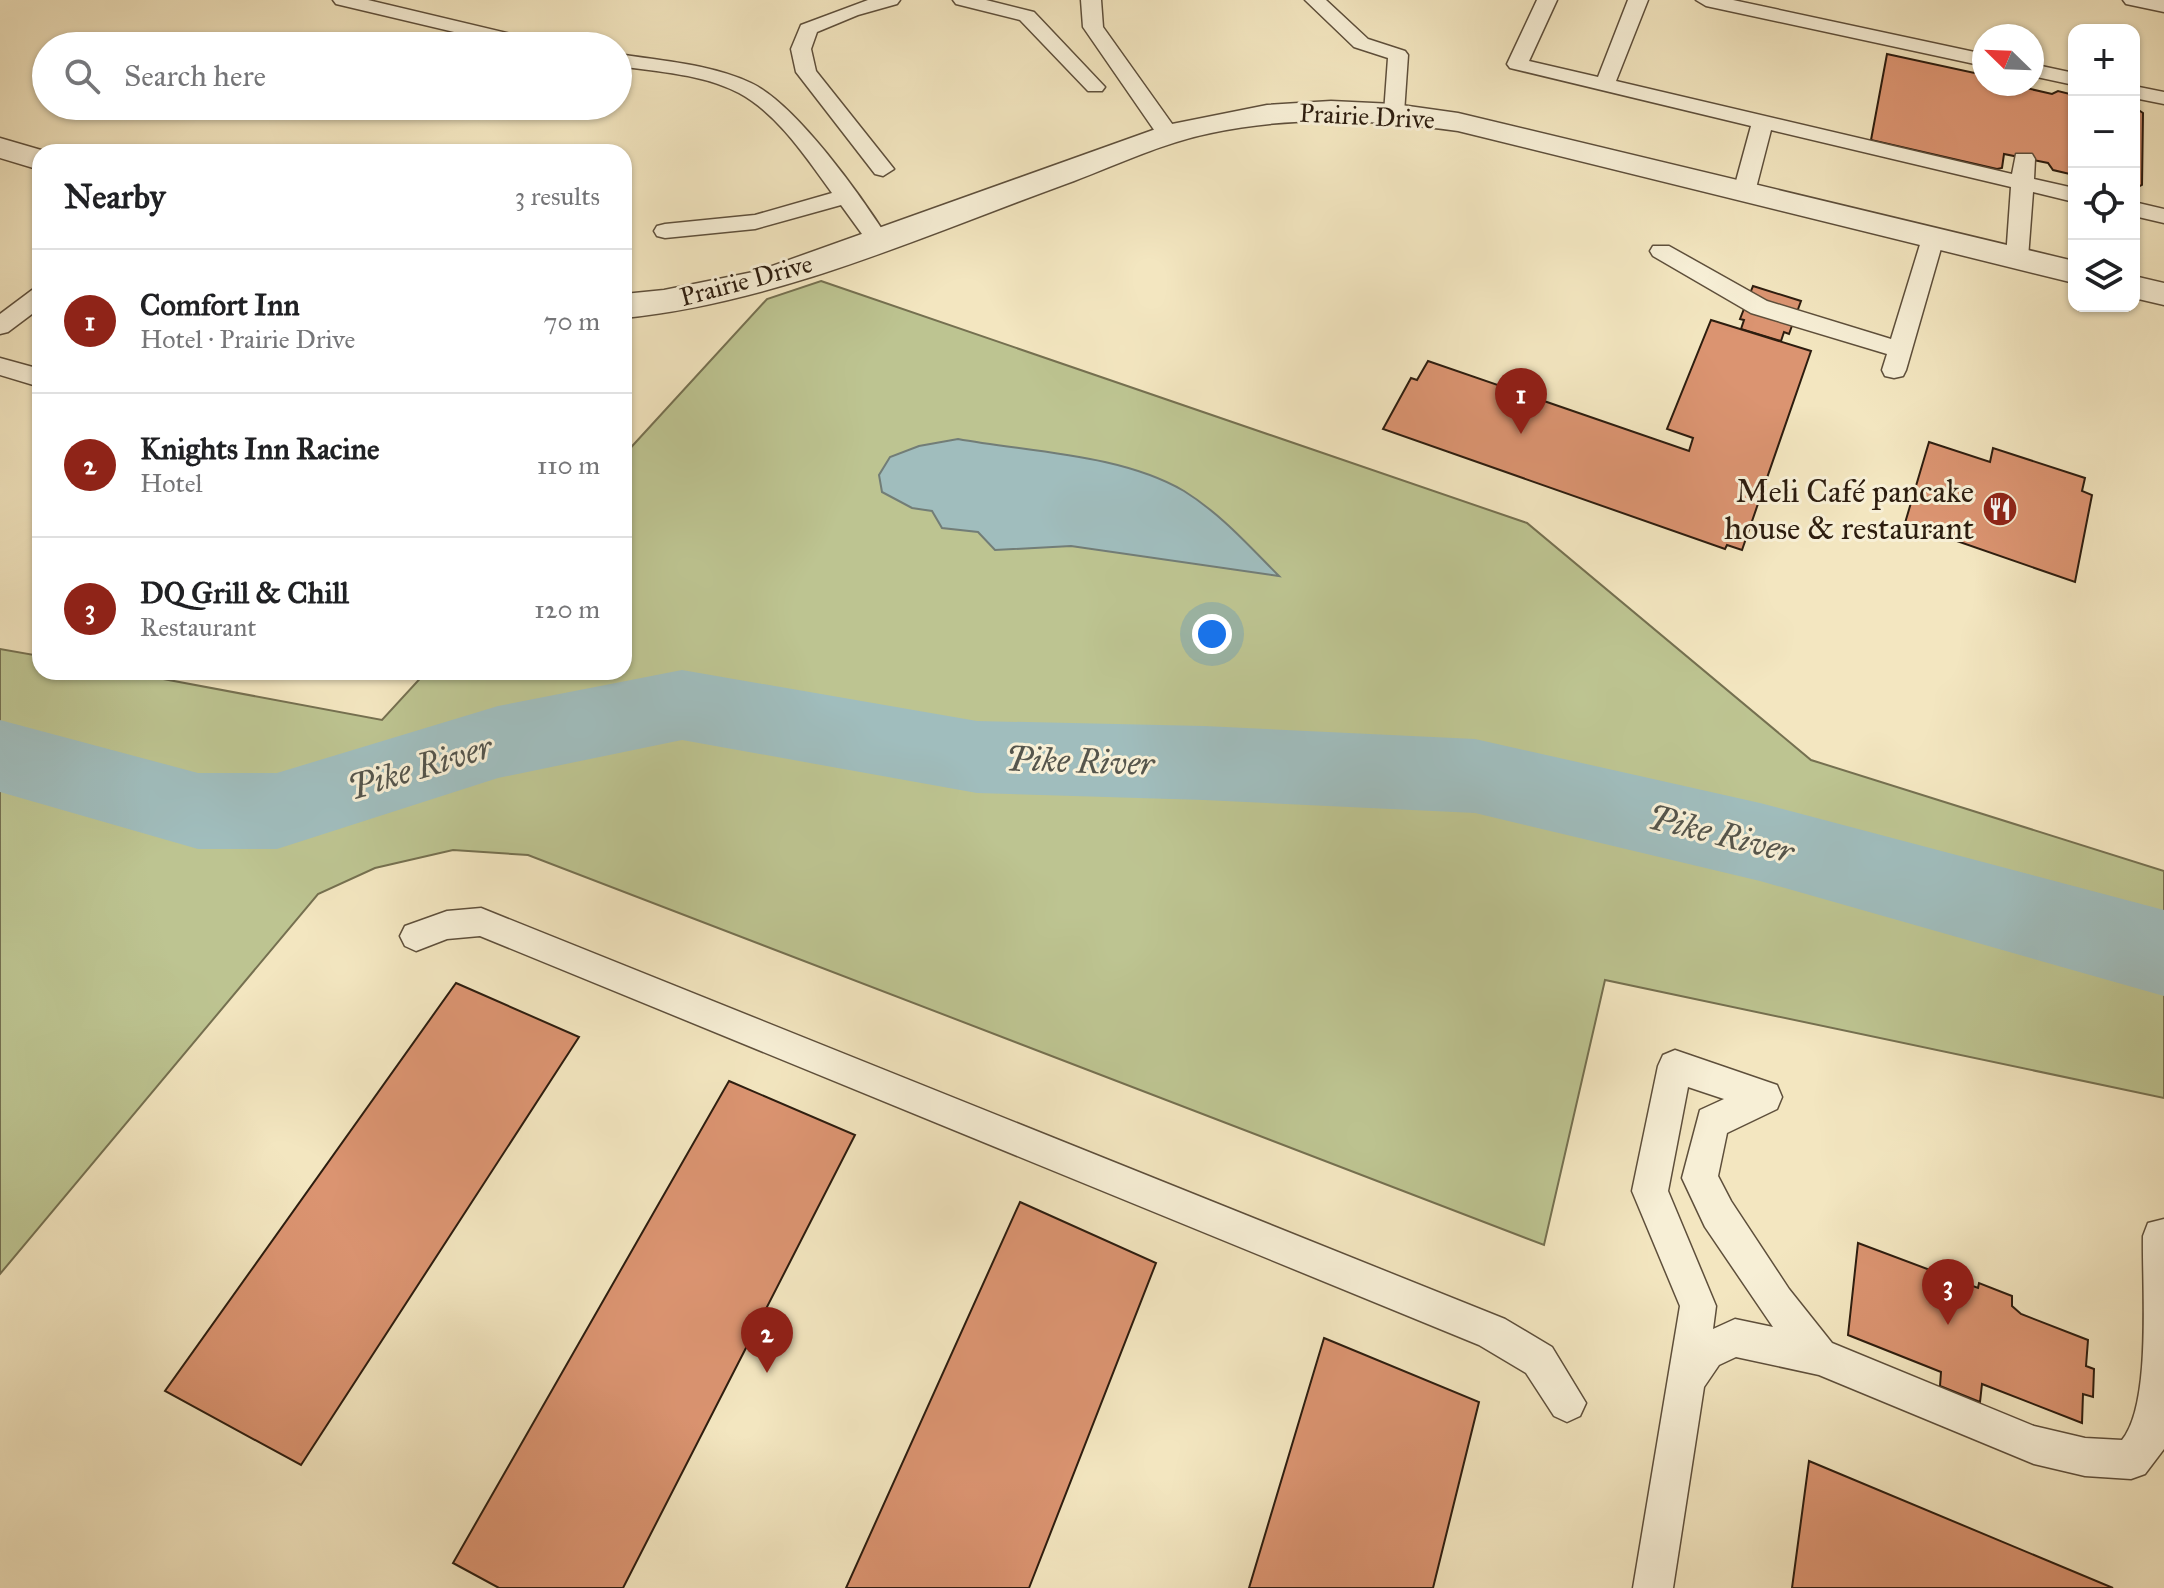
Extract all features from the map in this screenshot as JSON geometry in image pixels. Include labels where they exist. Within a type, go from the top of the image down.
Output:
[{"type":"street","name":"Prairie Drive","points":[[632,305],[732,290],[1207,124],[1267,114],[1331,110],[1394,113],[1458,122],[2068,271]]},
{"type":"street","points":[[0,148],[32,158]]},
{"type":"street","points":[[2140,288],[2164,294]]},
{"type":"lane","points":[[343,0],[479,32]]},
{"type":"lane","points":[[883,169],[806,72],[801,49],[808,29],[851,11],[890,0]]},
{"type":"lane","points":[[963,0],[1027,16],[1095,87]]},
{"type":"lane","points":[[1091,0],[1094,30],[1169,135]]},
{"type":"lane","points":[[1315,0],[1361,43],[1398,55],[1394,113]]},
{"type":"lane","points":[[1547,0],[1517,64],[1884,146],[2068,194]]},
{"type":"lane","points":[[1605,84],[1638,0]]},
{"type":"lane","points":[[1706,0],[1972,57]]},
{"type":"lane","points":[[2133,0],[2164,6]]},
{"type":"lane","points":[[1044,34],[1068,28],[1094,30]]},
{"type":"lane","points":[[632,63],[747,88],[773,105],[878,240]]},
{"type":"lane","points":[[2044,73],[2068,78]]},
{"type":"lane","points":[[2140,93],[2164,98],[2164,89]]},
{"type":"lane","points":[[1744,192],[1763,121]]},
{"type":"lane","points":[[2017,258],[2024,159]]},
{"type":"lane","points":[[665,231],[755,222],[845,197]]},
{"type":"lane","points":[[2140,210],[2164,216]]},
{"type":"lane","points":[[1661,251],[1759,307],[1897,360],[1933,238]]},
{"type":"lane","points":[[0,326],[32,302]]},
{"type":"lane","points":[[0,366],[32,376]]},
{"type":"lane","points":[[416,936],[447,925],[481,922],[1492,1332],[1539,1360],[1567,1403]]},
{"type":"lane","points":[[1653,1588],[1698,1306],[1650,1191],[1675,1066],[1765,1097],[1712,1122],[1700,1178],[1718,1214],[1776,1302],[1819,1356]]},
{"type":"lane","points":[[1684,1384],[1706,1352],[1735,1338],[1819,1356],[2034,1445],[2085,1457],[2131,1460],[2150,1436],[2160,1383],[2162,1236]]},
{"type":"green space","points":[[821,281],[1527,523],[1811,760],[2164,871],[2164,1098],[1605,980],[1544,1245],[528,855],[453,850],[375,868],[318,894],[0,1274],[0,649],[32,655],[32,680],[169,680],[382,720],[419,680],[632,680],[632,446],[767,299]]},
{"type":"water","points":[[958,439],[1074,456],[1132,469],[1159,479],[1184,491],[1210,510],[1279,576],[1071,546],[995,550],[978,532],[942,528],[932,511],[912,508],[882,492],[879,475],[890,457],[919,446]]},
{"type":"building","points":[[1887,54],[1972,72],[1972,96],[2044,96],[2044,92],[2052,94],[2058,91],[2068,94],[2068,174],[2053,170],[2048,163],[2004,154],[2002,168],[1997,169],[1871,140]]},
{"type":"building","points":[[2140,111],[2143,113],[2140,186]]},
{"type":"building","points":[[1753,286],[1801,301],[1789,334],[1784,332],[1781,341],[1741,329],[1744,320],[1740,319]]},
{"type":"building","points":[[1711,320],[1811,351],[1742,550],[1727,545],[1725,549],[1383,429],[1411,378],[1417,380],[1428,361],[1689,451],[1693,438],[1667,429]]},
{"type":"building","name":"Meli Café pancake house & restaurant","points":[[1929,442],[1990,462],[1993,448],[2085,478],[2082,491],[2092,495],[2075,582],[1905,523]]},
{"type":"building","points":[[456,983],[579,1037],[301,1465],[165,1391]]},
{"type":"building","points":[[729,1081],[855,1135],[623,1588],[499,1588],[453,1563]]},
{"type":"building","points":[[1020,1202],[1156,1263],[1029,1588],[846,1588]]},
{"type":"building","points":[[1858,1243],[1978,1288],[1979,1283],[2012,1296],[2012,1306],[2021,1314],[2088,1340],[2086,1366],[2094,1369],[2093,1397],[2083,1394],[2082,1423],[1982,1384],[1980,1402],[1940,1386],[1941,1372],[1848,1335]]},
{"type":"building","points":[[1324,1338],[1479,1402],[1433,1588],[1249,1588]]},
{"type":"building","points":[[1809,1461],[2113,1588],[1792,1588]]},
{"type":"waterway","name":"Pike River","points":[[0,756],[198,811],[277,811],[498,742],[682,705],[977,757],[1204,763],[1475,776],[1760,842],[2164,953]]},
{"type":"place","name":"Comfort Inn","points":[[1521,434]]},
{"type":"place","name":"Meli Café pancake house & restaurant","points":[[2000,509]]},
{"type":"place","name":"DQ Grill & Chill","points":[[1948,1325]]},
{"type":"place","name":"Knights Inn Racine","points":[[767,1373]]}]
